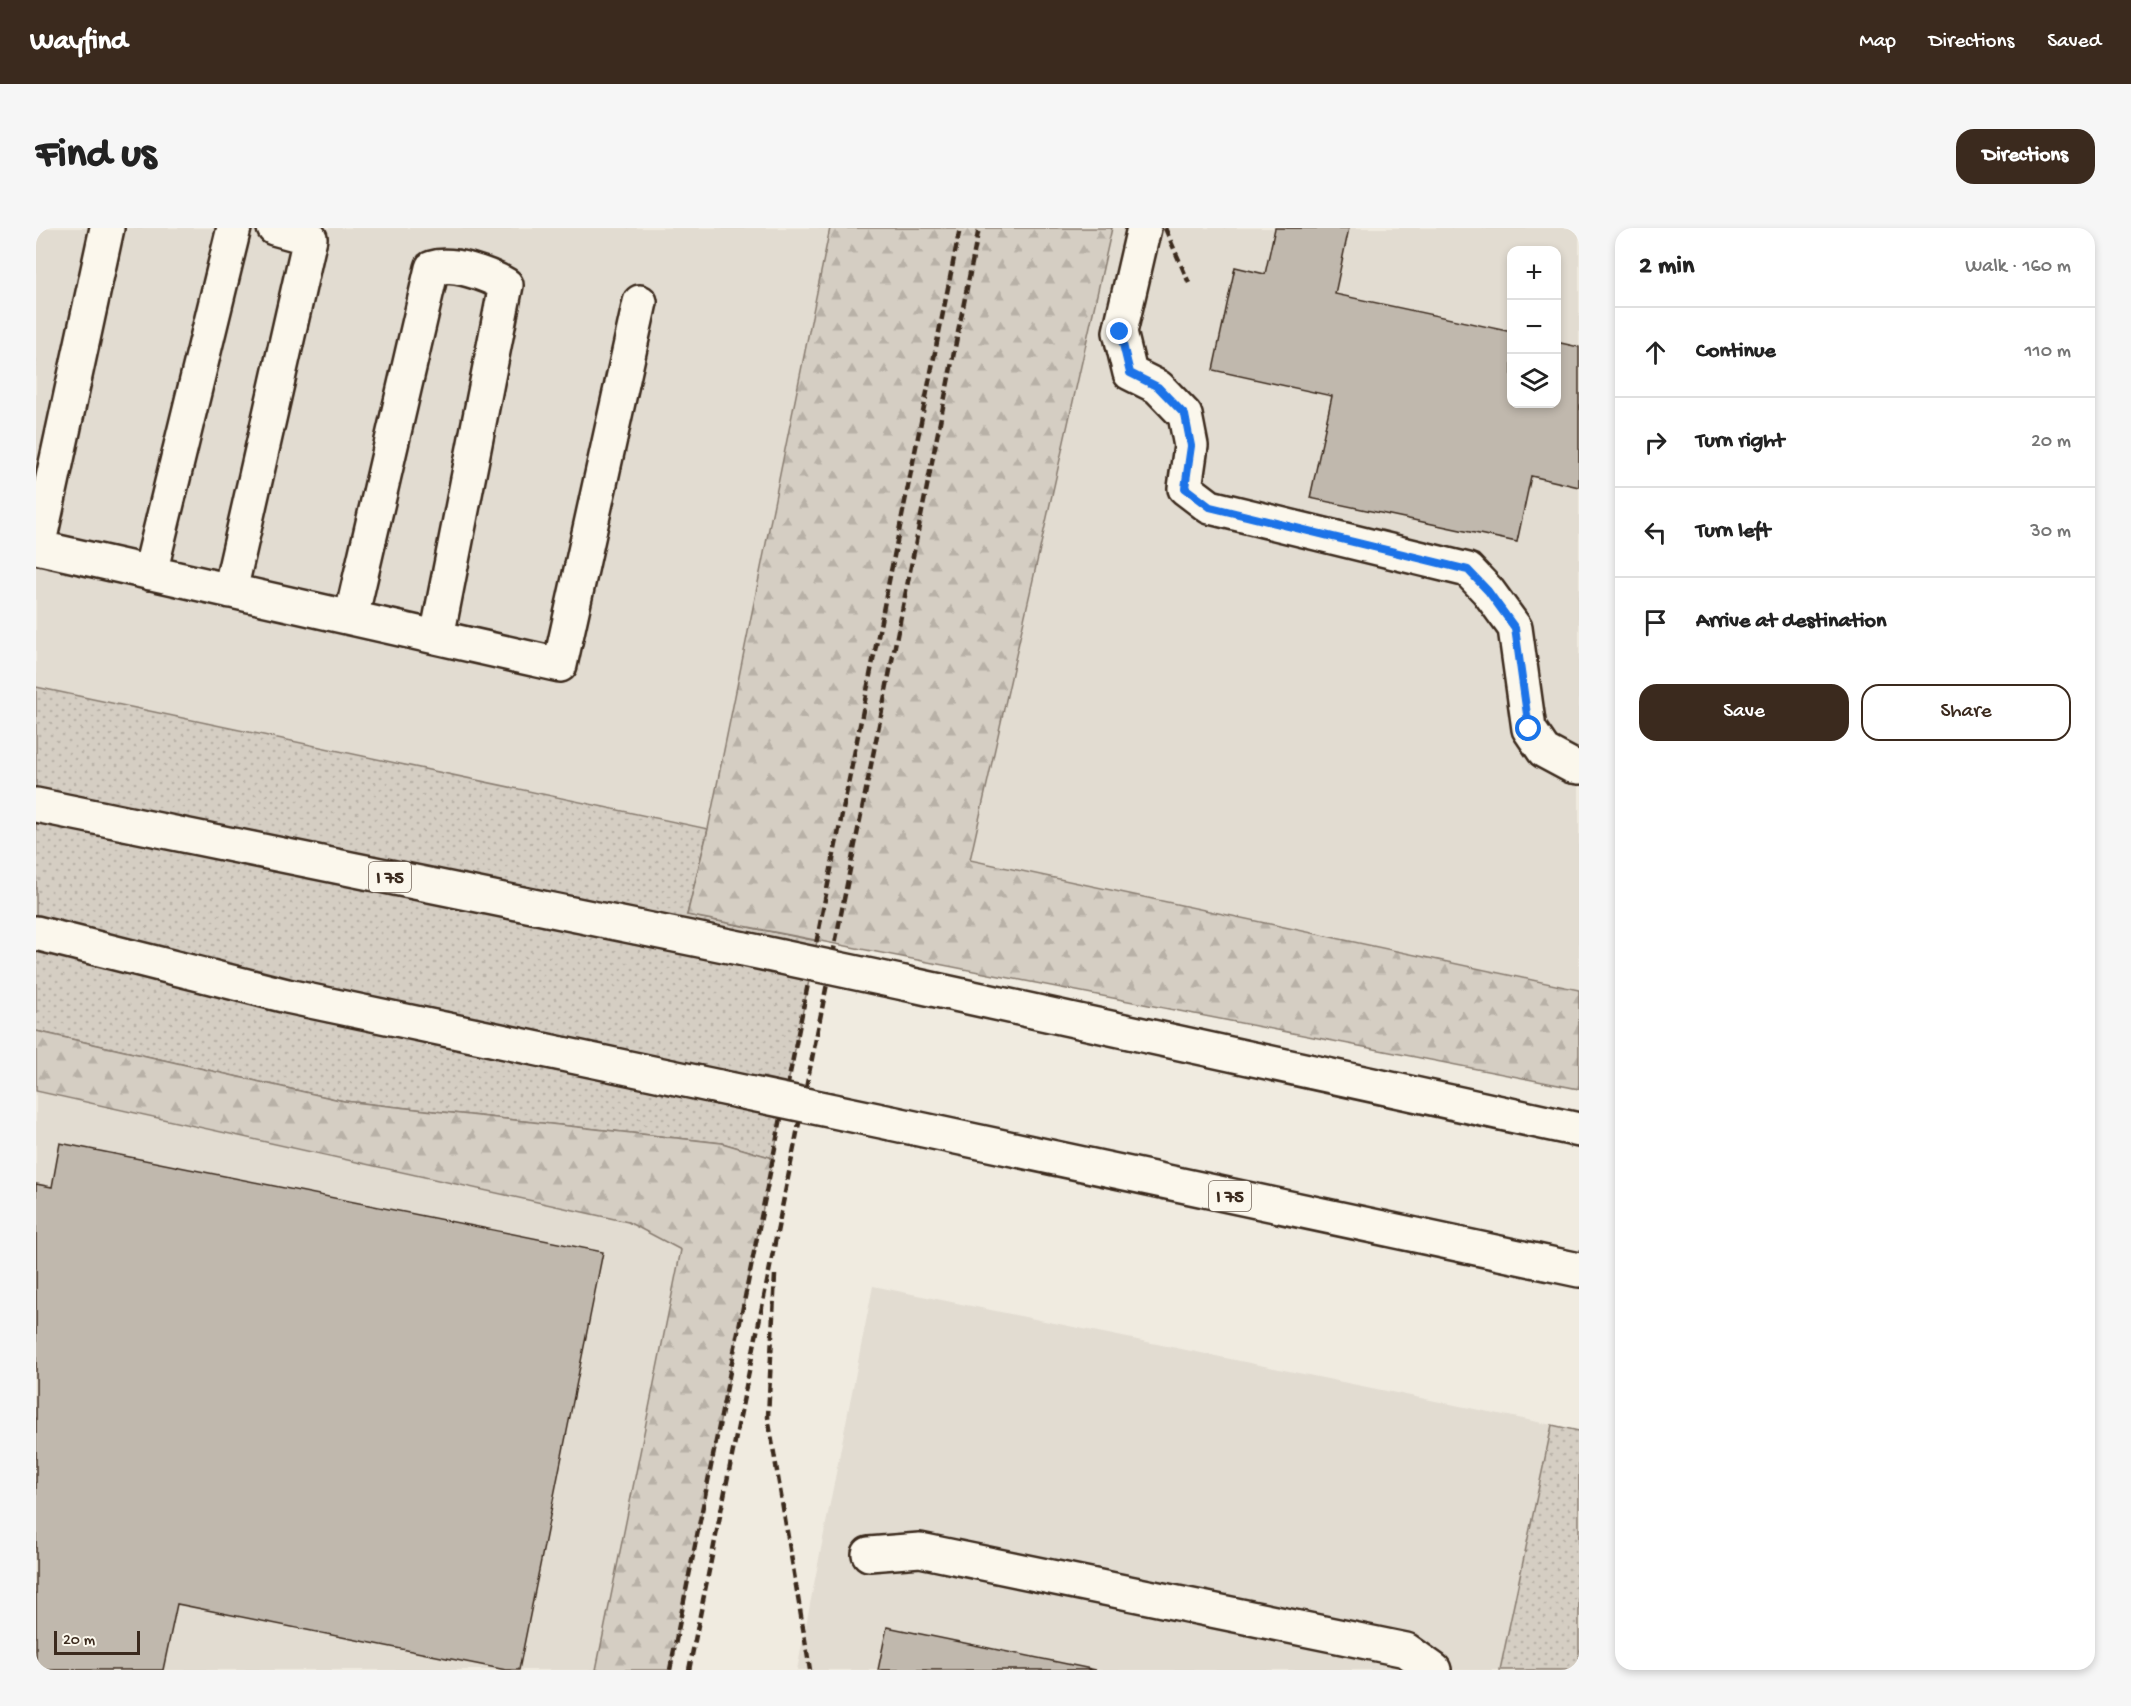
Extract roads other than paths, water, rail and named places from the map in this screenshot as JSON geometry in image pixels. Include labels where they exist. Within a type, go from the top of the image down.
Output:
[{"type":"main road","points":[[107,228],[37,547],[560,665],[640,302]]},
{"type":"main road","points":[[150,573],[234,228]]},
{"type":"main road","points":[[230,591],[310,238],[274,228]]},
{"type":"main road","points":[[1144,228],[1120,332],[1130,373],[1158,387],[1185,415],[1191,446],[1185,488],[1210,507],[1468,570],[1488,591],[1515,628],[1529,729],[1544,751],[1572,766],[1579,767]]},
{"type":"main road","points":[[351,618],[432,268],[443,265],[490,276],[506,285],[437,637]]},
{"type":"main road","name":"I 75","points":[[36,805],[744,949],[1579,1130]]},
{"type":"main road","name":"I 75","points":[[36,933],[287,996],[1576,1270]]},
{"type":"main road","points":[[869,1554],[920,1550],[1406,1650],[1434,1670]]},
{"type":"railway","points":[[670,1670],[960,228]]},
{"type":"railway","points":[[689,1670],[979,228]]},
{"type":"railway","points":[[1165,228],[1189,283]]},
{"type":"railway","points":[[775,1275],[768,1417],[810,1670]]}]
